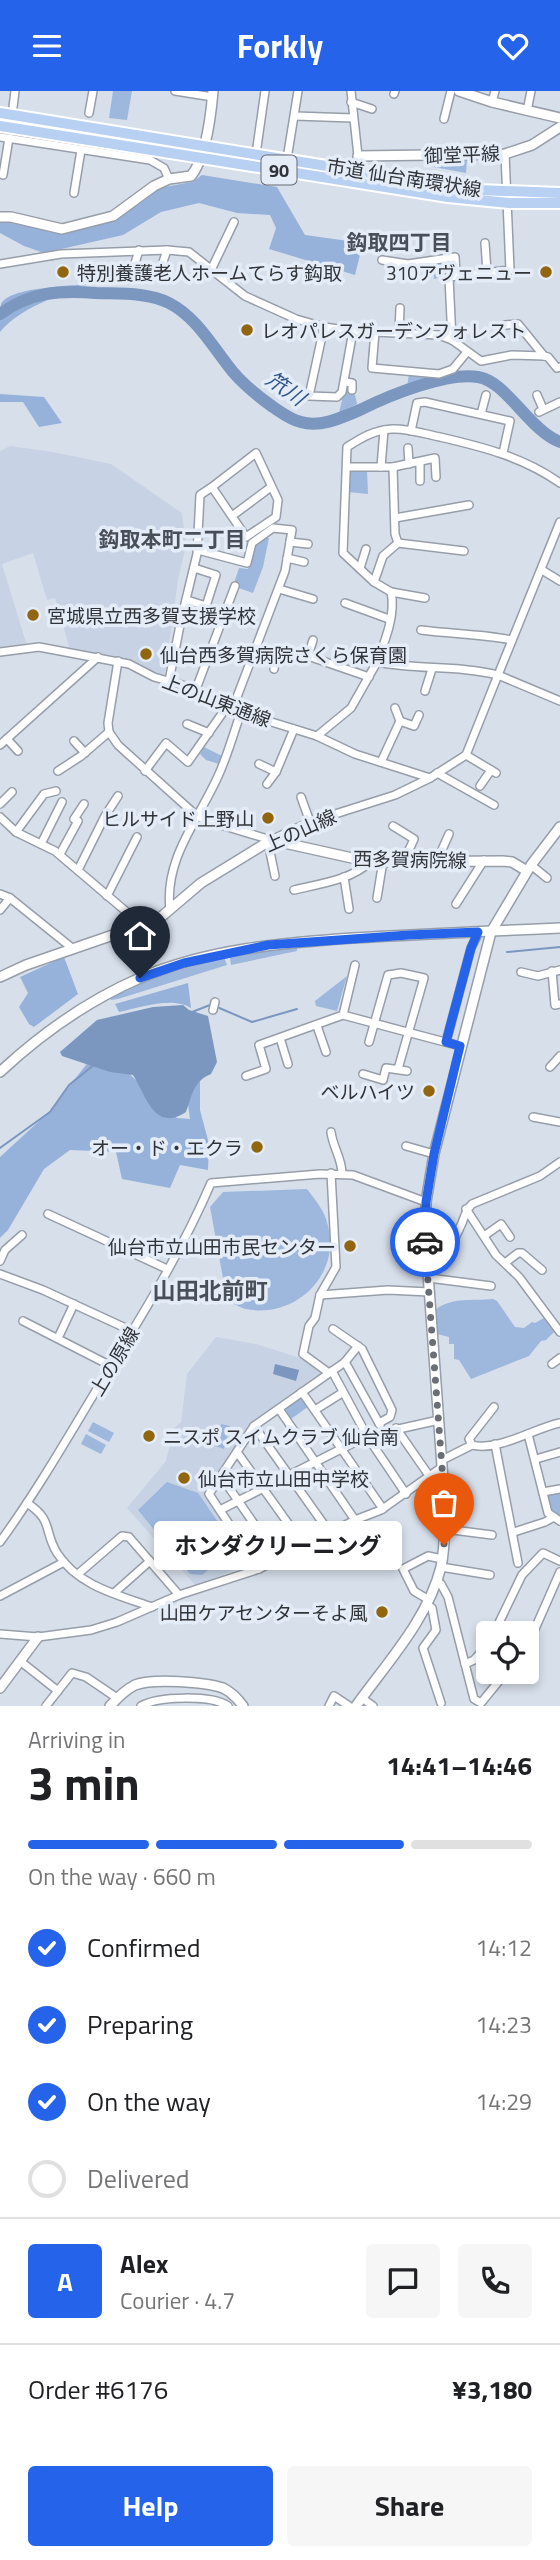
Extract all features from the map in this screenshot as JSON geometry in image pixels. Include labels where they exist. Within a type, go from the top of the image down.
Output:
[{"type":"main road","name":"市道 仙台南環状線","points":[[6,114],[448,197],[508,197],[560,193]]},
{"type":"main road","name":"市道 仙台南環状線","points":[[0,126],[202,152],[256,154],[560,204]]},
{"type":"street","points":[[6,114],[15,91]]},
{"type":"street","points":[[89,113],[93,91]]},
{"type":"street","points":[[0,217],[62,229],[113,216],[154,186],[169,179],[191,176],[197,170],[202,152],[213,94],[175,91]]},
{"type":"street","points":[[256,154],[265,91]]},
{"type":"street","points":[[287,159],[298,91]]},
{"type":"street","points":[[351,91],[358,156],[357,171]]},
{"type":"street","points":[[444,119],[451,91]]},
{"type":"street","points":[[459,91],[492,102],[560,118]]},
{"type":"street","points":[[492,102],[495,91]]},
{"type":"street","points":[[527,111],[531,91]]},
{"type":"street","points":[[351,102],[372,109]]},
{"type":"street","points":[[295,116],[353,118]]},
{"type":"street","name":"御堂平線","points":[[358,156],[505,154],[532,145],[560,127]]},
{"type":"street","points":[[0,137],[150,160],[164,168],[169,179]]},
{"type":"street","points":[[9,138],[1,175],[12,178]]},
{"type":"street","points":[[74,193],[81,150]]},
{"type":"street","points":[[452,340],[449,277],[456,274],[510,270],[505,154]]},
{"type":"street","points":[[211,270],[234,222]]},
{"type":"street","points":[[485,243],[487,272]]},
{"type":"street","points":[[130,281],[139,250]]},
{"type":"street","points":[[0,264],[61,254],[139,250],[189,252],[236,290],[259,304],[324,327],[439,335],[452,340],[481,361],[512,355],[544,356],[559,369]]},
{"type":"street","points":[[161,268],[167,250]]},
{"type":"street","points":[[382,260],[408,264],[455,257],[456,274]]},
{"type":"street","points":[[399,333],[400,308]]},
{"type":"street","points":[[505,325],[517,324],[544,356]]},
{"type":"street","points":[[324,327],[309,395],[337,397],[342,392],[353,331]]},
{"type":"street","points":[[375,332],[372,368],[439,374],[453,369],[467,352]]},
{"type":"street","points":[[345,382],[352,383],[352,390]]},
{"type":"street","points":[[481,414],[486,394]]},
{"type":"street","points":[[537,395],[541,411],[560,402]]},
{"type":"street","points":[[411,431],[417,403],[425,402],[481,414],[510,421],[503,453]]},
{"type":"street","points":[[381,467],[384,430]]},
{"type":"street","points":[[425,598],[391,592],[374,582],[343,553],[347,447],[367,434],[384,430],[411,431],[503,453],[560,483]]},
{"type":"street","points":[[408,448],[408,464]]},
{"type":"street","points":[[169,681],[198,550],[200,495],[256,453],[278,500],[276,517],[246,537],[212,487]]},
{"type":"street","points":[[348,467],[393,467],[435,458],[436,477]]},
{"type":"street","points":[[420,462],[420,481]]},
{"type":"street","points":[[393,467],[395,534],[398,543]]},
{"type":"street","points":[[232,516],[271,487]]},
{"type":"street","points":[[395,518],[469,505]]},
{"type":"street","points":[[480,786],[493,771],[466,755],[560,522]]},
{"type":"street","points":[[170,909],[169,881],[174,862],[219,774],[233,710],[279,589],[292,530],[273,528],[251,543],[247,563],[198,550]]},
{"type":"street","points":[[290,542],[307,544]]},
{"type":"street","points":[[374,582],[383,556],[398,543],[464,551]]},
{"type":"street","points":[[360,568],[366,549]]},
{"type":"street","points":[[287,558],[304,562]]},
{"type":"street","points":[[187,600],[206,606],[216,575],[194,568]]},
{"type":"street","points":[[542,570],[559,579]]},
{"type":"street","points":[[196,689],[235,586]]},
{"type":"street","points":[[279,589],[313,599]]},
{"type":"street","points":[[317,736],[351,708],[377,662],[393,601],[391,592]]},
{"type":"street","points":[[345,603],[389,619]]},
{"type":"street","points":[[421,630],[482,634],[512,640]]},
{"type":"street","points":[[308,656],[313,640]]},
{"type":"street","name":"上の山東通線","points":[[1,653],[39,647],[118,661],[196,689],[207,699],[233,710],[317,736],[355,754],[433,776],[494,806]]},
{"type":"street","points":[[274,669],[278,650],[308,656],[369,677]]},
{"type":"street","points":[[0,745],[98,657]]},
{"type":"street","points":[[58,771],[85,753],[109,732],[108,723],[118,661]]},
{"type":"street","points":[[377,662],[432,669],[477,670],[498,675],[560,701]]},
{"type":"street","points":[[425,691],[432,669]]},
{"type":"street","points":[[381,762],[400,721],[395,708]]},
{"type":"street","points":[[145,771],[166,743],[188,762],[209,733],[233,710]]},
{"type":"street","points":[[400,721],[414,726],[419,715]]},
{"type":"street","points":[[187,724],[209,733]]},
{"type":"street","points":[[267,784],[276,772],[295,729]]},
{"type":"street","name":"西多賀病院線","points":[[109,732],[117,745],[145,771],[197,816],[208,821],[370,862],[484,860],[512,862],[529,868]]},
{"type":"street","points":[[7,739],[18,751]]},
{"type":"street","points":[[74,741],[85,753]]},
{"type":"street","name":"上の山線","points":[[1,976],[161,917],[201,883],[271,839],[395,795],[466,755]]},
{"type":"street","points":[[259,764],[276,772]]},
{"type":"street","points":[[16,832],[44,794],[56,790]]},
{"type":"street","points":[[0,804],[12,792]]},
{"type":"street","points":[[78,870],[118,796]]},
{"type":"street","points":[[301,797],[310,823]]},
{"type":"street","points":[[41,844],[62,802]]},
{"type":"street","points":[[60,854],[79,821],[74,819],[84,804]]},
{"type":"street","points":[[0,817],[16,832],[60,854],[142,925]]},
{"type":"street","points":[[393,826],[414,839],[404,860]]},
{"type":"street","points":[[373,1706],[359,1702],[427,1602],[441,1563],[445,1529],[425,1246],[426,1202],[434,1154],[491,932],[529,868],[560,827]]},
{"type":"street","points":[[437,861],[449,834]]},
{"type":"street","points":[[107,896],[137,837]]},
{"type":"street","points":[[271,839],[269,848],[275,876]]},
{"type":"street","points":[[457,904],[484,860]]},
{"type":"street","points":[[377,898],[383,861]]},
{"type":"street","points":[[294,890],[344,877],[370,862]]},
{"type":"street","points":[[529,868],[547,878]]},
{"type":"street","points":[[344,877],[349,909]]},
{"type":"street","points":[[0,894],[10,898],[72,949]]},
{"type":"street","points":[[0,909],[10,898]]},
{"type":"street","points":[[0,1072],[58,1022],[140,978],[184,963],[268,945],[560,928]]},
{"type":"street","points":[[446,1042],[471,948],[478,932]]},
{"type":"street","points":[[343,1015],[355,965]]},
{"type":"street","points":[[522,972],[538,976],[556,971],[555,1005],[560,1004]]},
{"type":"street","points":[[369,1042],[388,975],[401,973],[425,978],[407,1031],[398,1069]]},
{"type":"street","points":[[246,1076],[266,1069],[259,1045],[343,1015],[460,1046]]},
{"type":"street","points":[[317,1026],[326,1052]]},
{"type":"street","points":[[280,1038],[288,1064]]},
{"type":"street","points":[[550,1067],[560,1056]]},
{"type":"street","points":[[363,1074],[383,1080],[386,1068],[407,1070]]},
{"type":"street","points":[[533,1117],[560,1122]]},
{"type":"street","points":[[331,1132],[333,1148],[342,1159],[342,1174]]},
{"type":"street","points":[[406,1146],[434,1154]]},
{"type":"street","points":[[428,1274],[444,1256],[461,1225],[466,1209],[472,1204],[540,1176],[560,1162]]},
{"type":"street","points":[[331,1173],[336,1267],[320,1295],[303,1353],[331,1372],[366,1436],[407,1494]]},
{"type":"street","name":"上の原線","points":[[0,1542],[132,1331],[211,1183],[331,1173],[367,1180],[426,1202]]},
{"type":"street","points":[[466,1209],[496,1255],[525,1285],[560,1332]]},
{"type":"street","points":[[48,1214],[167,1269]]},
{"type":"street","points":[[484,1236],[501,1224],[510,1237]]},
{"type":"street","points":[[0,1261],[5,1250],[22,1235]]},
{"type":"street","points":[[505,1263],[522,1253],[542,1270]]},
{"type":"street","points":[[0,1274],[132,1331]]},
{"type":"street","points":[[428,1274],[491,1286]]},
{"type":"street","points":[[320,1295],[388,1290],[429,1292]]},
{"type":"street","points":[[58,1338],[74,1304]]},
{"type":"street","points":[[23,1321],[111,1366]]},
{"type":"street","points":[[333,1329],[358,1346],[392,1410],[390,1417],[379,1423]]},
{"type":"street","points":[[259,1569],[209,1494],[254,1426],[345,1362],[358,1346]]},
{"type":"street","points":[[552,1364],[560,1358]]},
{"type":"street","points":[[345,1362],[384,1431]]},
{"type":"street","points":[[302,1392],[383,1509]]},
{"type":"street","points":[[314,1410],[342,1393]]},
{"type":"street","points":[[494,1407],[469,1439],[472,1445],[478,1447],[495,1444],[560,1423]]},
{"type":"street","points":[[279,1409],[355,1520]]},
{"type":"street","points":[[220,1510],[366,1436],[439,1420]]},
{"type":"street","points":[[254,1426],[330,1533]]},
{"type":"street","points":[[396,1428],[430,1477]]},
{"type":"street","points":[[528,1434],[548,1513],[557,1519]]},
{"type":"street","points":[[495,1444],[519,1563]]},
{"type":"street","points":[[0,1634],[38,1637],[91,1630],[179,1595],[259,1569],[355,1520],[383,1509],[472,1445]]},
{"type":"street","points":[[237,1453],[305,1547]]},
{"type":"street","points":[[536,1459],[560,1453]]},
{"type":"street","points":[[221,1476],[278,1560]]},
{"type":"street","points":[[543,1493],[560,1489]]},
{"type":"street","points":[[26,1503],[44,1517],[53,1545],[64,1562],[78,1574],[100,1589],[152,1607]]},
{"type":"street","points":[[514,1532],[557,1519]]},
{"type":"street","points":[[445,1529],[492,1535]]},
{"type":"street","points":[[78,1574],[122,1536],[129,1537],[179,1595]]},
{"type":"street","points":[[501,1621],[522,1575],[542,1553],[560,1561]]},
{"type":"street","points":[[441,1703],[423,1648],[436,1630],[432,1608],[414,1591],[403,1569],[428,1556],[441,1563],[490,1575]]},
{"type":"street","points":[[114,1593],[150,1561]]},
{"type":"street","points":[[0,1596],[64,1562]]},
{"type":"street","points":[[538,1621],[560,1572]]},
{"type":"street","points":[[436,1581],[446,1593],[474,1699],[481,1703],[496,1684]]},
{"type":"street","points":[[0,1688],[38,1637]]},
{"type":"street","points":[[465,1664],[476,1658]]},
{"type":"street","points":[[20,1661],[58,1691]]},
{"type":"street","points":[[46,1706],[72,1673],[86,1677],[113,1702],[138,1684],[184,1683],[220,1687],[235,1696],[243,1706]]},
{"type":"street","points":[[328,1706],[334,1696],[349,1706]]},
{"type":"street","points":[[141,1706],[156,1700],[187,1703],[214,1699],[228,1706]]},
{"type":"shaded area","points":[[113,91],[132,91],[127,120],[109,118]]},
{"type":"shaded area","points":[[436,159],[467,159],[466,173],[434,167]]},
{"type":"shaded area","points":[[202,175],[277,187],[305,235],[363,243],[355,275],[269,249],[276,228],[270,215],[237,213],[199,203],[161,212],[123,235],[44,253],[0,233],[0,220],[56,233],[80,229],[159,188],[192,182]]},
{"type":"shaded area","points":[[450,260],[449,271],[443,271],[443,277],[434,279],[433,262]]},
{"type":"shaded area","points":[[88,284],[29,309],[0,332],[1,304],[6,298],[28,291]]},
{"type":"shaded area","points":[[409,374],[431,376],[431,381],[407,386]]},
{"type":"shaded area","points":[[349,386],[357,404],[339,413],[342,400],[340,398]]},
{"type":"shaded area","points":[[0,394],[44,397],[62,423],[39,427],[23,402],[0,402]]},
{"type":"shaded area","points":[[10,446],[111,464],[182,513],[186,545],[178,580],[165,674],[152,672],[135,662],[111,655],[70,650],[55,598],[47,600],[33,553],[2,564],[27,646],[0,648],[0,451]]},
{"type":"shaded area","points":[[349,470],[367,470],[368,494],[348,492]]},
{"type":"shaded area","points":[[269,538],[263,567],[253,593],[233,586],[239,568],[248,569],[253,545]]},
{"type":"shaded area","points":[[204,747],[222,756],[219,764],[206,760],[200,754]]},
{"type":"shaded area","points":[[297,948],[297,951],[231,965],[230,958],[254,952]]},
{"type":"shaded area","points":[[64,957],[78,994],[34,1027],[29,1024],[19,1007],[28,993],[20,977]]},
{"type":"shaded area","points":[[224,957],[227,965],[118,999],[110,998],[153,978]]},
{"type":"shaded area","points":[[347,976],[337,1011],[316,1006],[315,1001]]},
{"type":"shaded area","points":[[188,983],[191,1008],[165,1003],[119,1012],[115,1004]]},
{"type":"shaded area","points":[[183,1005],[189,1010],[208,1016],[217,1062],[211,1074],[197,1085],[186,1112],[175,1117],[166,1118],[152,1109],[133,1075],[110,1072],[62,1056],[60,1052],[97,1020],[153,1007]]},
{"type":"shaded area","points":[[93,1056],[123,1068],[177,1118],[190,1119],[185,1082],[200,1076],[200,1110],[209,1144],[208,1170],[180,1165],[170,1188],[122,1179],[116,1152],[70,1150],[44,1169],[8,1230],[0,1238],[0,1157],[49,1112]]},
{"type":"shaded area","points":[[307,1189],[322,1211],[328,1226],[328,1261],[321,1276],[310,1290],[281,1307],[246,1309],[227,1300],[210,1207],[223,1192]]},
{"type":"shaded area","points":[[493,1299],[515,1327],[524,1328],[544,1318],[554,1332],[541,1341],[529,1356],[471,1379],[459,1360],[454,1359],[454,1344],[449,1344],[449,1337],[437,1334],[436,1309],[456,1301]]},
{"type":"shaded area","name":"仙台市立山田中学校","points":[[216,1337],[256,1344],[300,1358],[324,1375],[253,1424],[206,1495],[253,1563],[195,1585],[127,1508],[166,1461],[174,1428],[181,1422],[187,1374]]},
{"type":"shaded area","points":[[275,1364],[299,1370],[296,1381],[273,1374]]},
{"type":"shaded area","points":[[302,1395],[309,1406],[291,1419],[283,1407]]},
{"type":"shaded area","points":[[93,1422],[114,1433],[109,1442],[88,1431]]},
{"type":"shaded area","points":[[221,1424],[230,1426],[224,1449],[215,1446]]},
{"type":"shaded area","points":[[86,1434],[106,1445],[101,1454],[81,1444]]},
{"type":"shaded area","points":[[167,1482],[198,1493],[236,1548],[202,1575],[190,1574],[138,1510]]},
{"type":"shaded area","points":[[560,1490],[560,1517],[549,1511],[545,1494]]},
{"type":"waterway","name":"笊川","points":[[0,314],[23,301],[46,294],[83,292],[152,297],[169,303],[188,316],[242,382],[273,407],[297,421],[316,424],[332,421],[435,381],[465,376],[478,377],[498,387],[538,427],[560,442]]},
{"type":"waterway","points":[[507,952],[560,947]]},
{"type":"waterway","points":[[192,1012],[210,1005]]},
{"type":"waterway","points":[[217,1007],[252,1022],[297,1009]]},
{"type":"waterway","points":[[0,1148],[50,1112],[69,1085],[95,1064]]},
{"type":"way so far","points":[[425,1242],[445,1507],[444,1545]]},
{"type":"place","name":"特別養護老人ホームてらす鈎取","points":[[63,272]]},
{"type":"place","name":"310アヴェニュー","points":[[546,272]]},
{"type":"place","name":"レオパレスガーデンフォレスト","points":[[247,330]]},
{"type":"place","name":"宮城県立西多賀支援学校","points":[[33,615]]},
{"type":"place","name":"仙台西多賀病院さくら保育園","points":[[146,654]]},
{"type":"place","name":"ヒルサイド上野山","points":[[268,818]]},
{"type":"place","name":"ベルハイツ","points":[[429,1091]]},
{"type":"place","name":"オー・ド・エクラ","points":[[257,1147]]},
{"type":"place","name":"仙台市立山田市民センター","points":[[350,1246]]},
{"type":"place","name":"ニスポ スイムクラブ 仙台南","points":[[149,1436]]},
{"type":"place","name":"仙台市立山田中学校","points":[[184,1478]]},
{"type":"place","name":"ホンダクリーニング","points":[[444,1545]]},
{"type":"place","name":"山田ケアセンターそよ風","points":[[382,1612]]},
{"type":"district","name":"鈎取四丁目","points":[[399,242]]},
{"type":"district","name":"鈎取本町二丁目","points":[[172,539]]},
{"type":"district","name":"山田北前町","points":[[210,1290]]},
{"type":"route","points":[[140,978],[228,951],[268,945],[478,932],[471,948],[446,1042],[460,1046],[434,1154],[426,1202],[425,1242]]}]
